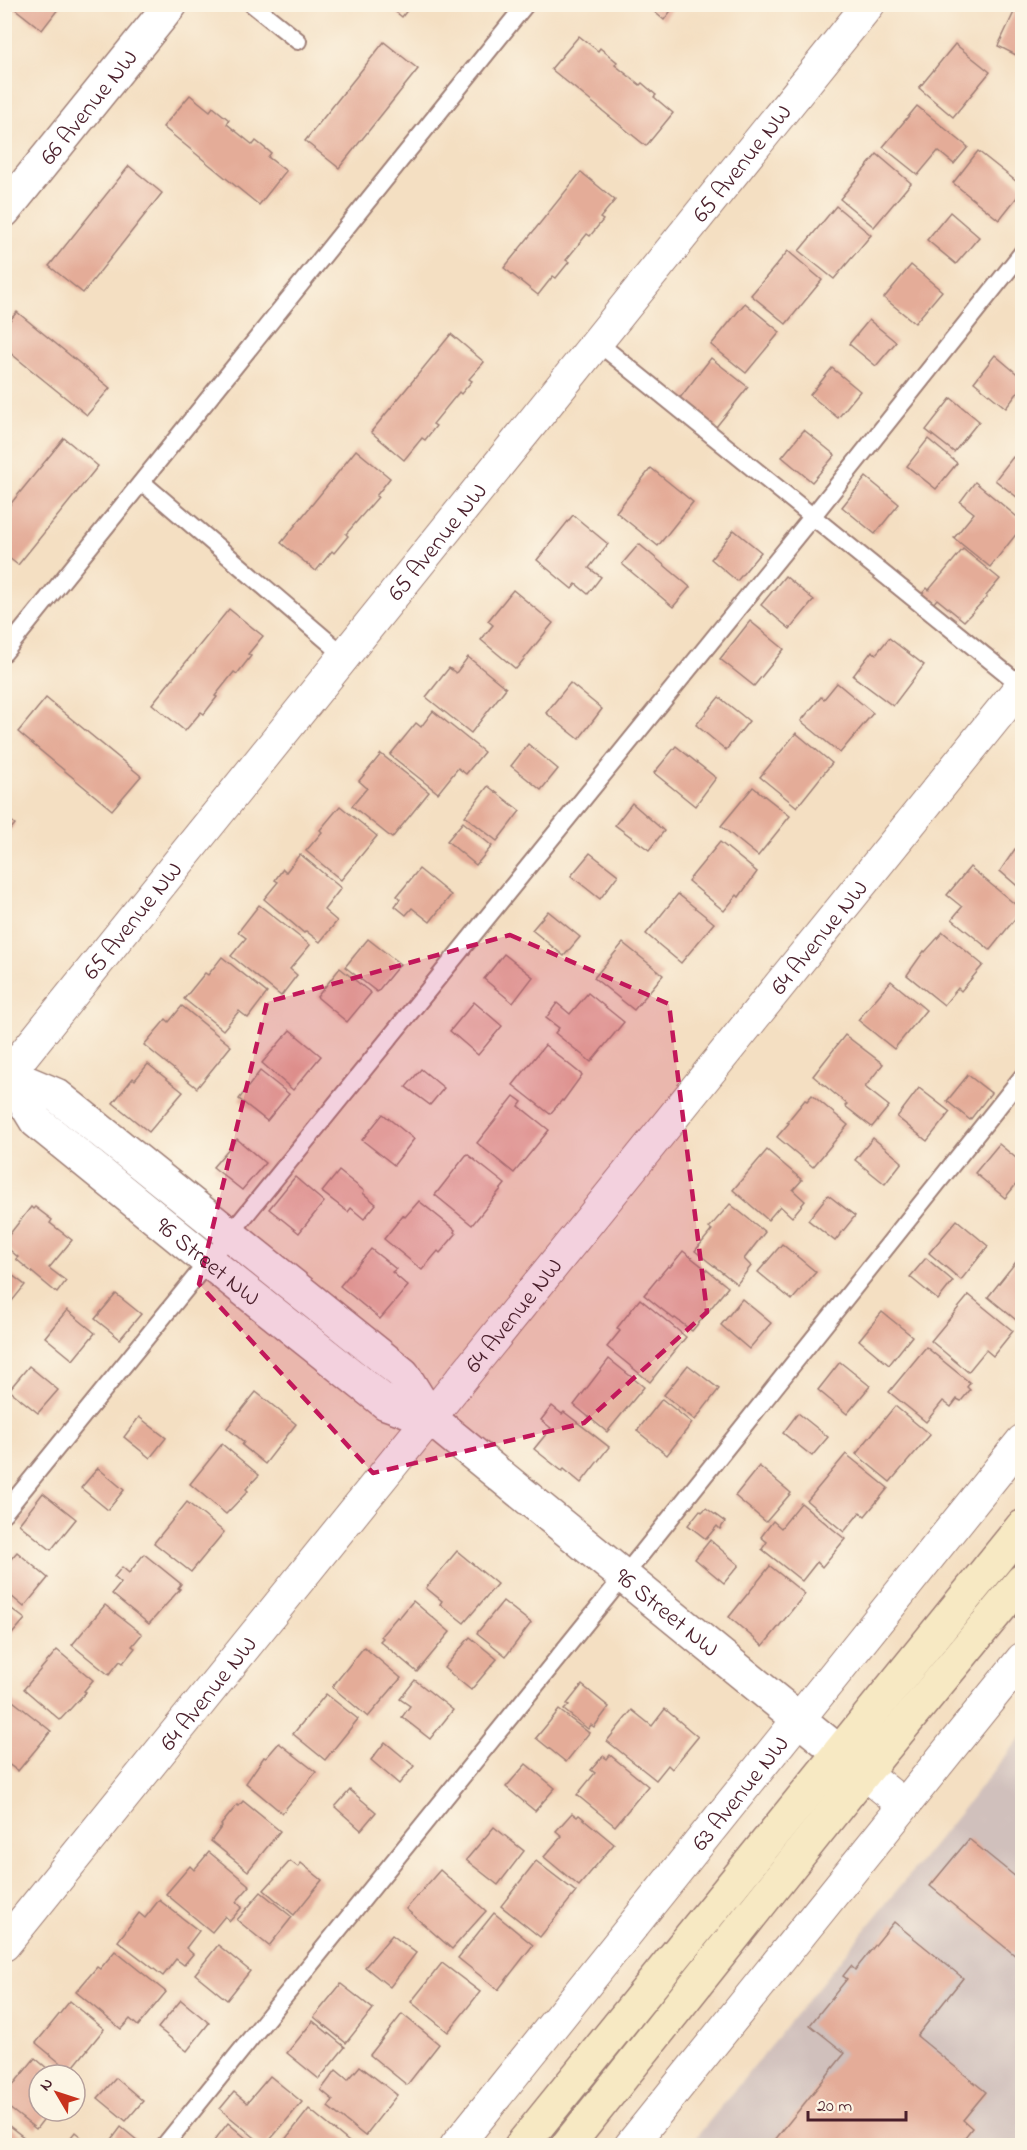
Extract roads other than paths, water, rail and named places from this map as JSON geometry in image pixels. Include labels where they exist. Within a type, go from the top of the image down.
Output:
[{"type":"main road","points":[[567,2145],[852,1763],[1023,1527]]},
{"type":"main road","points":[[521,2145],[852,1763],[1023,1581]]},
{"type":"street","name":"66 Avenue NW","points":[[4,210],[171,4]]},
{"type":"street","name":"65 Avenue NW","points":[[6,1076],[869,4]]},
{"type":"street","name":"64 Avenue NW","points":[[4,1945],[1022,686]]},
{"type":"street","name":"96 Street NW","points":[[6,1076],[56,1095],[403,1374],[431,1419],[904,1805]]},
{"type":"street","name":"96 Street NW","points":[[6,1076],[36,1122],[208,1261],[386,1403],[431,1419]]},
{"type":"street","name":"63 Avenue NW","points":[[456,2145],[1023,1441]]},
{"type":"street","points":[[630,2145],[1023,1659]]},
{"type":"lane","points":[[252,4],[298,41]]},
{"type":"lane","points":[[4,653],[526,4]]},
{"type":"lane","points":[[4,1513],[812,517],[1023,253]]},
{"type":"lane","points":[[597,342],[1022,686]]},
{"type":"lane","points":[[142,483],[345,656]]},
{"type":"lane","points":[[164,2145],[624,1576],[1023,1077]]}]
